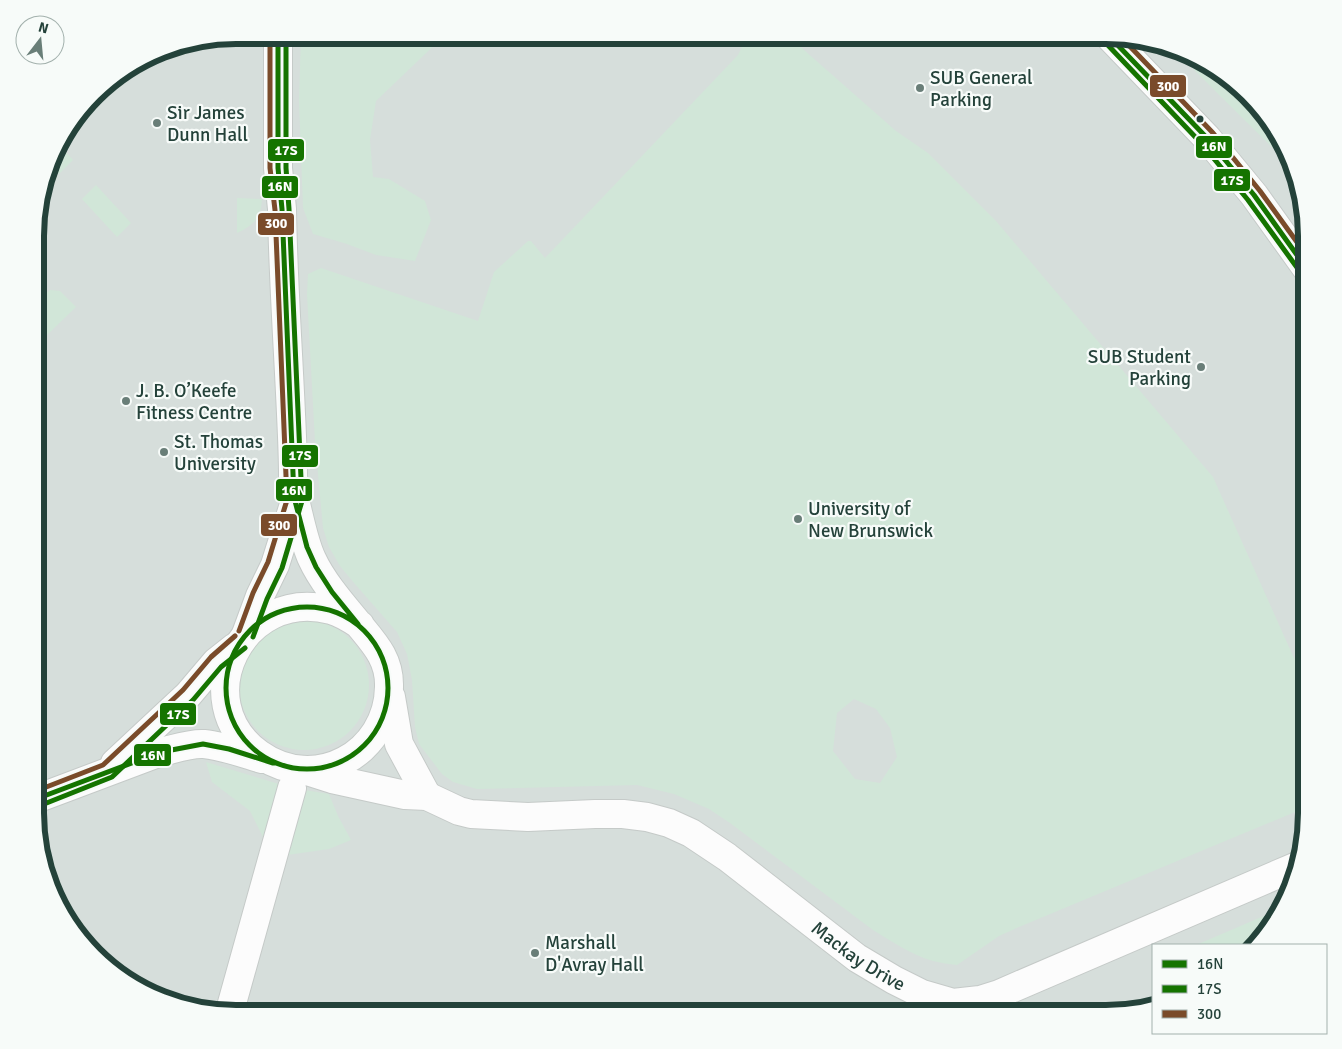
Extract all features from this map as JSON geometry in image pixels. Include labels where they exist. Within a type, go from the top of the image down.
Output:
[{"type":"street","points":[[278,44],[278,168],[282,209],[295,501],[312,559],[338,599],[378,646],[384,659],[399,744],[427,796]]},
{"type":"street","points":[[1117,44],[1207,138],[1254,195],[1298,256]]},
{"type":"street","points":[[273,763],[249,746],[233,721],[228,707],[226,678],[229,663],[243,638],[275,565],[295,501]]},
{"type":"street","points":[[107,771],[188,695],[216,662],[257,624],[274,614],[292,608],[312,606],[342,614],[360,626]]},
{"type":"street","points":[[296,779],[340,764],[357,754],[371,740],[381,724],[388,706],[390,686]]},
{"type":"street","points":[[44,796],[161,752],[203,744],[287,768],[296,779]]},
{"type":"street","points":[[232,1005],[296,779]]},
{"type":"street","name":"Mackay Drive","points":[[296,779],[332,779],[405,795],[427,796],[459,811],[484,816],[528,817],[622,814],[647,817],[669,823],[691,833],[727,857],[857,958],[922,994],[953,1003],[980,1000],[999,994],[1290,869]]},
{"type":"shaded area","name":"University of New Brunswick","points":[[1119,44],[1143,47],[1180,58],[1213,76],[1233,91],[1259,119],[1284,162],[1295,199],[1298,223],[1298,826],[1295,850],[1284,887],[1266,920],[1251,940],[1247,944],[1152,944],[1152,1000],[1119,1005],[223,1005],[199,1002],[162,991],[129,973],[109,958],[83,930],[58,887],[50,863],[45,838],[45,211],[50,186],[58,162],[83,119],[109,91],[129,76],[162,58],[186,50],[211,45]]},
{"type":"green space","points":[[301,44],[436,44],[376,101],[370,140],[373,177],[389,179],[425,201],[431,220],[415,261],[376,255],[313,234],[303,208],[299,101]]},
{"type":"green space","points":[[744,44],[797,44],[896,131],[928,153],[996,221],[1213,477],[1298,665],[1298,811],[999,936],[957,965],[925,958],[887,939],[730,823],[709,809],[674,794],[637,785],[477,789],[453,782],[442,774],[419,744],[415,727],[412,680],[407,654],[397,632],[340,566],[329,547],[323,528],[315,442],[307,294],[308,274],[321,268],[478,321],[494,272],[528,241],[531,241],[545,258],[738,55]],"holes":[[[854,699],[876,709],[890,728],[897,757],[880,783],[855,779],[833,751],[837,713]]]},
{"type":"green space","points":[[1185,61],[1213,76],[1233,91],[1259,119],[1280,156]]},
{"type":"green space","points":[[64,150],[73,160],[59,174],[55,170]]},
{"type":"green space","points":[[96,185],[131,223],[117,237],[82,199]]},
{"type":"green space","points":[[237,198],[262,199],[258,216],[252,224],[237,233]]},
{"type":"green space","points":[[50,290],[60,291],[76,307],[46,336],[44,334],[44,295]]},
{"type":"green space","points":[[304,620],[317,621],[329,625],[350,639],[364,660],[368,672],[368,698],[364,710],[350,731],[329,745],[317,749],[304,750],[291,749],[279,745],[258,731],[244,710],[240,698],[239,685],[240,672],[244,660],[258,639],[279,625],[291,621]]},
{"type":"green space","points":[[206,762],[292,788],[329,794],[351,840],[329,849],[273,857],[250,811],[212,782]]},
{"type":"green space","points":[[1270,913],[1247,944],[1198,944]]},
{"type":"transit line","name":"300","points":[[239,631],[253,593],[268,562],[287,500],[275,210],[270,168],[270,44]]},
{"type":"transit line","name":"16N","points":[[278,44],[278,168],[282,209],[294,497],[307,547],[316,567],[332,592],[358,624]]},
{"type":"transit line","name":"17S","points":[[253,637],[267,599],[282,568],[302,501],[286,168],[286,44]]},
{"type":"transit line","name":"17S","points":[[1107,44],[1201,143],[1248,200],[1298,269]]},
{"type":"transit line","name":"16N","points":[[1117,44],[1207,138],[1254,195],[1298,256]]},
{"type":"transit line","name":"300","points":[[1128,45],[1213,133],[1260,191],[1298,244]]},
{"type":"transit line","name":"16N","points":[[299,607],[315,607],[338,613],[358,625],[370,637],[382,657],[388,680],[388,688],[388,696],[382,719],[370,739],[358,751],[338,763],[315,769],[299,769],[276,763],[256,751],[244,739],[232,719],[226,696],[226,680],[232,657],[244,637],[256,625],[276,613],[299,607]]},
{"type":"transit line","name":"300","points":[[44,788],[103,765],[183,690],[211,657],[235,636]]},
{"type":"transit line","name":"17S","points":[[44,804],[112,777],[193,700],[221,667],[245,648]]},
{"type":"transit line","name":"16N","points":[[44,796],[161,752],[203,744],[229,749],[273,763]]},
{"type":"place","name":"SUB General Parking","points":[[920,88]]},
{"type":"place","name":"Sir James Dunn Hall","points":[[157,123]]},
{"type":"place","name":"SUB Student Parking","points":[[1201,367]]},
{"type":"place","name":"J. B. O’Keefe Fitness Centre","points":[[126,401]]},
{"type":"place","name":"St. Thomas University","points":[[164,452]]},
{"type":"place","name":"University of New Brunswick","points":[[798,519]]},
{"type":"place","name":"Marshall D'Avray Hall","points":[[535,953]]}]
